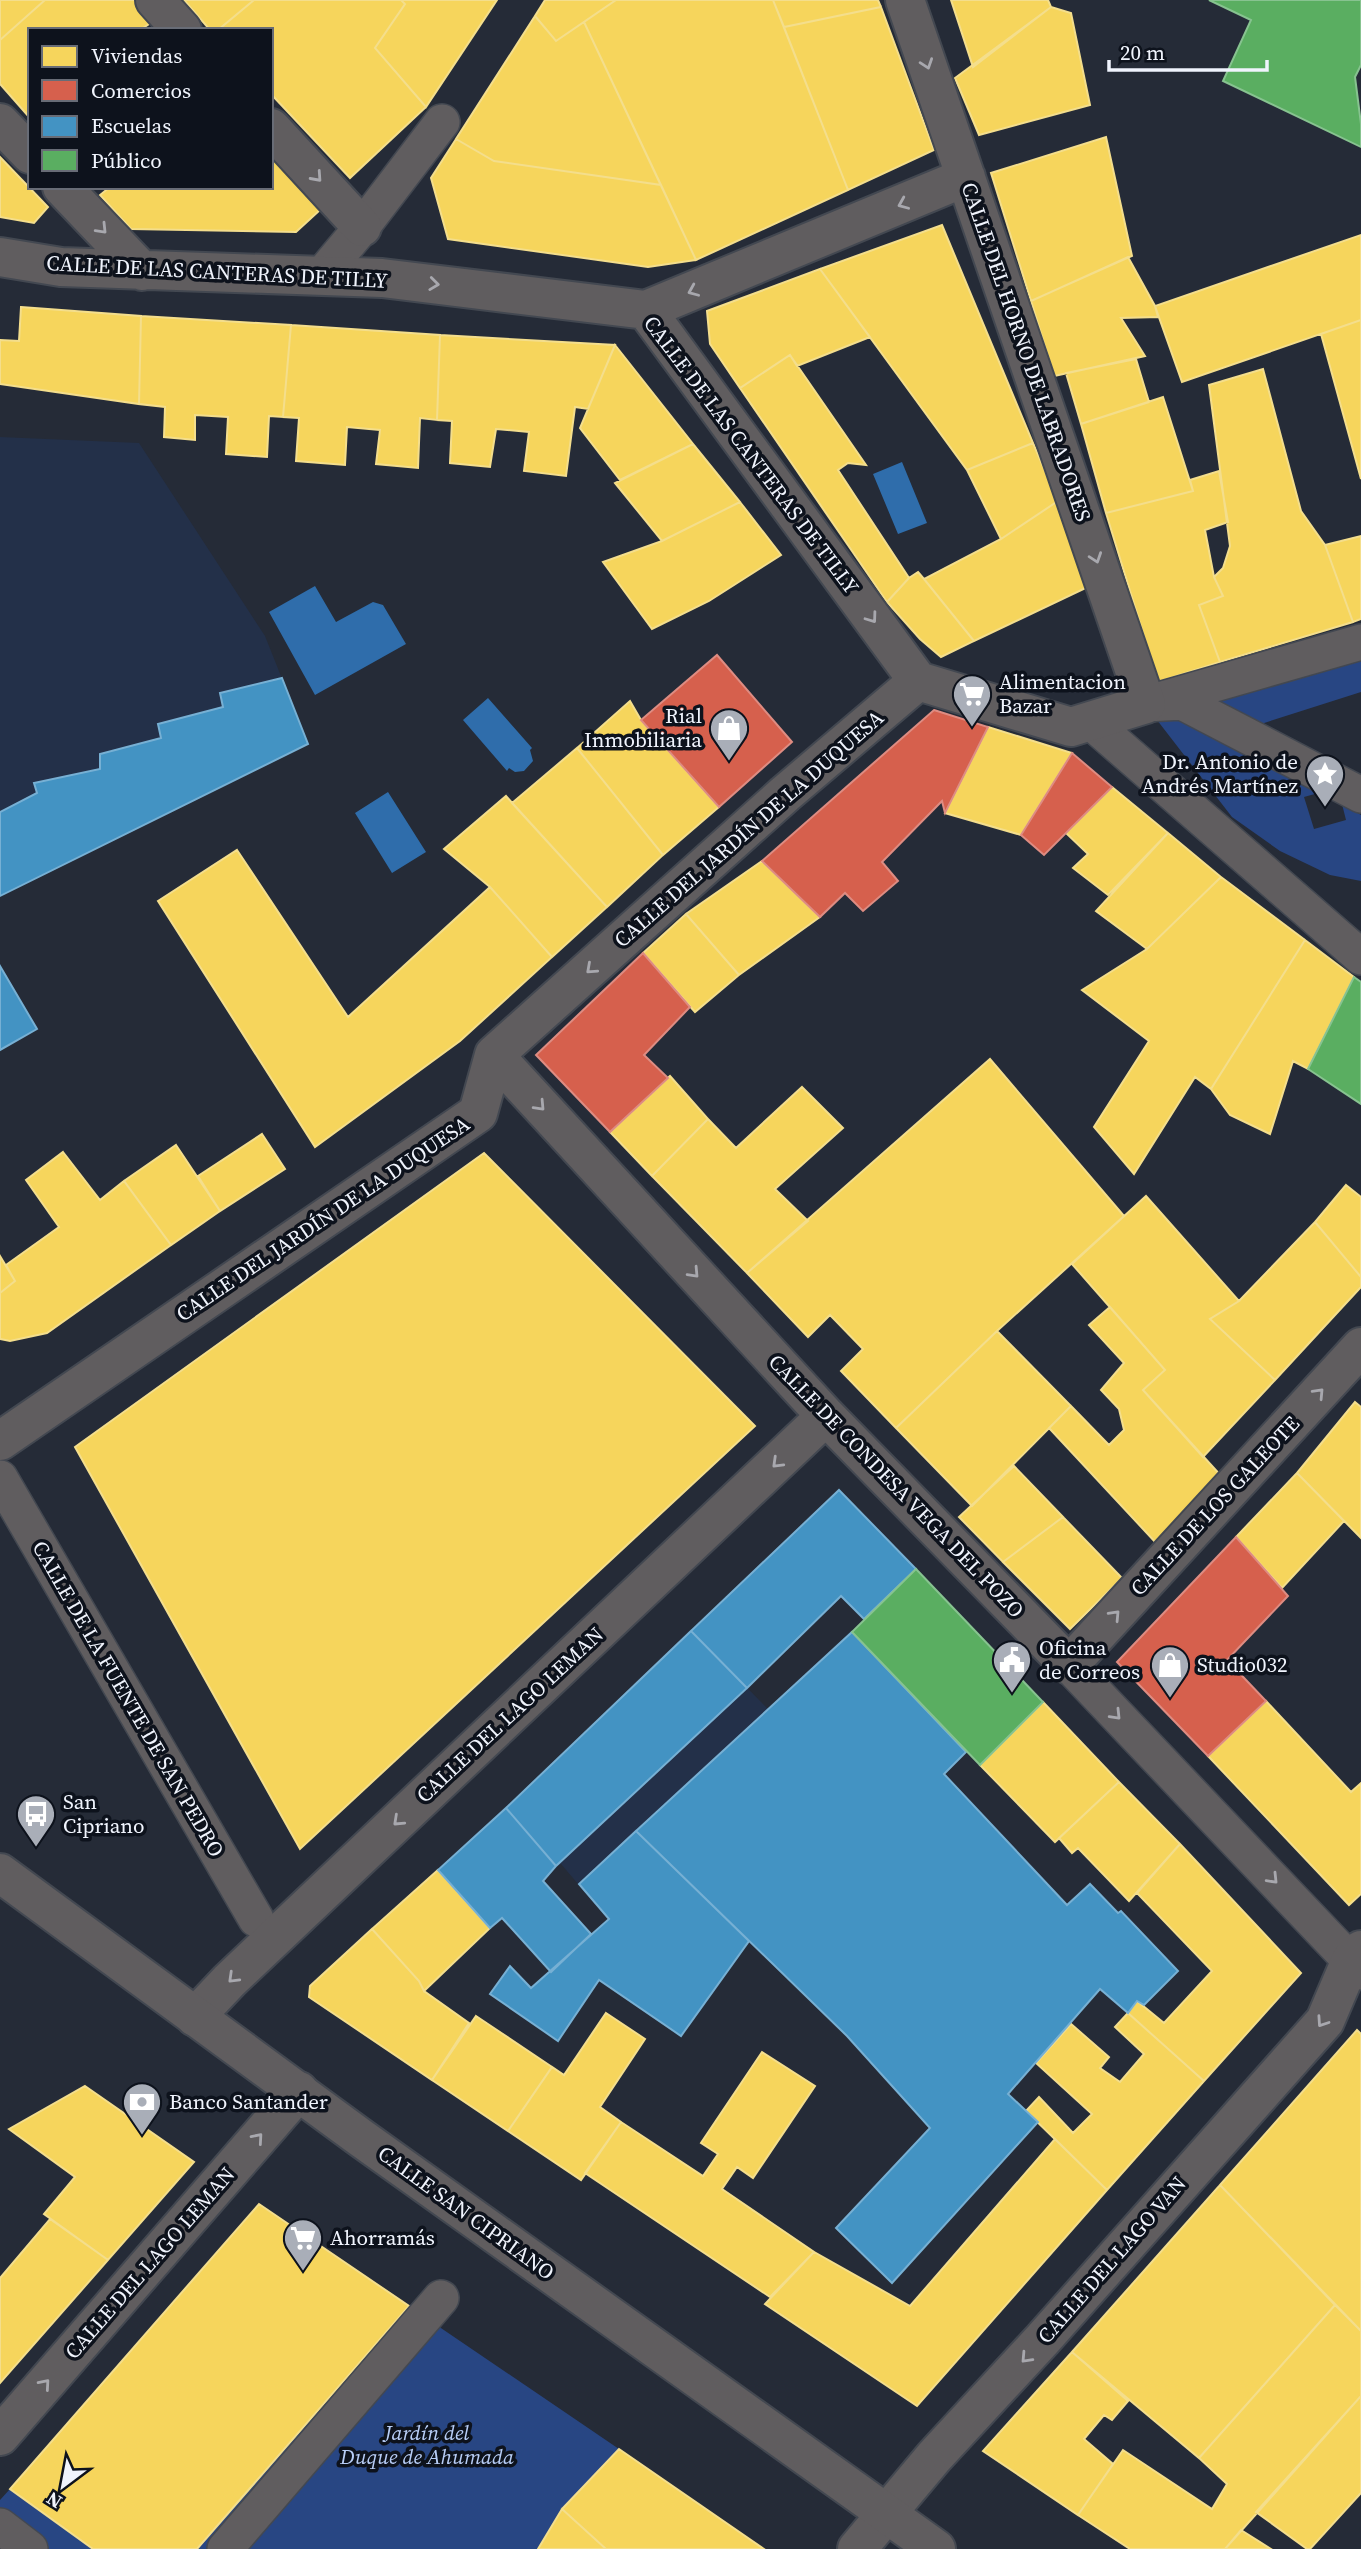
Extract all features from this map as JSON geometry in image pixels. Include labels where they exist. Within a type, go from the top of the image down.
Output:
[{"type":"street","points":[[155,0],[180,28]]},
{"type":"street","name":"CALLE DEL HORNO DE LABRADORES","points":[[905,0],[1146,704]]},
{"type":"street","points":[[321,276],[442,122]]},
{"type":"street","points":[[0,123],[28,152]]},
{"type":"street","points":[[273,130],[362,227]]},
{"type":"street","points":[[646,310],[966,177]]},
{"type":"street","points":[[64,189],[142,271]]},
{"type":"street","name":"CALLE DE LAS CANTERAS DE TILLY","points":[[0,257],[61,267],[382,278],[646,310],[918,681]]},
{"type":"street","points":[[918,681],[1071,727],[1361,642]]},
{"type":"street","name":"CALLE DEL JARDÍN DE LA DUQUESA","points":[[0,1441],[478,1113],[494,1055],[785,794],[918,681]]},
{"type":"street","points":[[1146,704],[1182,702],[1361,795]]},
{"type":"street","points":[[1090,721],[1361,957]]},
{"type":"street","name":"CALLE DE CONDESA VEGA DEL POZO","points":[[494,1055],[826,1416],[1357,1961]]},
{"type":"street","name":"CALLE DE LOS GALEOTE","points":[[1069,1665],[1361,1347]]},
{"type":"street","name":"CALLE DEL LAGO LEMAN","points":[[195,2017],[229,1981],[826,1416]]},
{"type":"street","name":"CALLE DE LA FUENTE DE SAN PEDRO","points":[[0,1478],[256,1919]]},
{"type":"street","name":"CALLE SAN CIPRIANO","points":[[0,1873],[361,2138],[936,2549]]},
{"type":"street","name":"CALLE DEL LAGO VAN","points":[[857,2549],[885,2513],[1325,2021],[1357,1961]]},
{"type":"street","name":"CALLE DEL LAGO LEMAN","points":[[0,2436],[299,2091]]},
{"type":"street","points":[[225,2549],[441,2298]]},
{"type":"street","points":[[0,2526],[30,2549]]},
{"type":"shaded area","points":[[0,437],[139,443],[265,636],[308,744],[0,896]]},
{"type":"shaded area","points":[[902,462],[927,523],[898,534],[873,474]]},
{"type":"shaded area","points":[[315,586],[336,622],[373,602],[383,605],[406,644],[315,695],[269,612]]},
{"type":"shaded area","points":[[488,698],[532,748],[530,750],[533,761],[524,771],[515,772],[509,768],[507,771],[463,720]]},
{"type":"shaded area","points":[[388,792],[426,852],[392,873],[355,813]]},
{"type":"shaded area","points":[[691,1631],[769,1710],[637,1832],[682,1876],[599,1980],[558,2041],[490,1994],[510,1966],[531,1988],[608,1919],[561,1864],[556,1866],[506,1808]]},
{"type":"green space","points":[[1361,648],[1361,692],[1261,724],[1201,694]]},
{"type":"green space","points":[[1164,709],[1322,792],[1304,797],[1314,829],[1346,820],[1342,804],[1361,815],[1361,881],[1330,875],[1280,851],[1232,817],[1157,720]]},
{"type":"green space","name":"Jardín del Duque de Ahumada","points":[[410,2307],[619,2449],[562,2509],[538,2549],[197,2549]]},
{"type":"green space","points":[[10,2489],[93,2549],[0,2549],[0,2500]]},
{"type":"building: Viviendas","points":[[0,0],[45,0],[0,40]]},
{"type":"building: Viviendas","points":[[45,0],[136,0],[155,20],[143,28],[28,28],[28,116],[0,84],[0,40]]},
{"type":"building: Viviendas","points":[[184,0],[254,0],[220,28],[208,28]]},
{"type":"building: Viviendas","points":[[254,0],[401,0],[405,4],[375,48],[426,107],[350,178],[273,96],[273,28],[220,28]]},
{"type":"building: Viviendas","points":[[401,0],[497,0],[426,107],[375,48],[405,4]]},
{"type":"building: Viviendas","points":[[545,0],[616,0],[556,41],[535,16]]},
{"type":"building: Viviendas","points":[[616,0],[773,0],[848,190],[696,260],[584,22]]},
{"type":"building: Viviendas","points":[[773,0],[878,0],[881,7],[784,27]]},
{"type":"building: Viviendas","points":[[951,0],[1048,0],[1051,7],[973,67]]},
{"type":"building: Viviendas","points":[[881,7],[934,150],[848,190],[784,27]]},
{"type":"building: Viviendas","points":[[1051,7],[1071,13],[1090,105],[979,135],[955,78]]},
{"type":"building: Viviendas","points":[[535,16],[556,41],[584,22],[661,185],[494,161],[456,139]]},
{"type":"building: Viviendas","points":[[1106,137],[1132,256],[1031,301],[991,173]]},
{"type":"building: Viviendas","points":[[456,139],[494,161],[661,185],[696,260],[648,267],[448,239],[431,178]]},
{"type":"building: Viviendas","points":[[273,155],[320,210],[296,232],[131,229],[100,195],[108,189],[273,189]]},
{"type":"building: Viviendas","points":[[0,157],[48,207],[34,223],[0,217]]},
{"type":"building: Viviendas","points":[[942,225],[1033,443],[967,470],[820,269]]},
{"type":"building: Viviendas","points":[[1361,235],[1361,320],[1182,382],[1155,306]]},
{"type":"building: Viviendas","points":[[1128,257],[1155,306],[1158,317],[1121,318],[1145,356],[1054,376],[1031,301]]},
{"type":"building: Viviendas","points":[[820,269],[870,337],[797,366],[790,355],[740,388],[710,344],[707,311]]},
{"type":"building: Viviendas","points":[[21,307],[141,316],[139,404],[0,384],[0,340],[19,341]]},
{"type":"building: Viviendas","points":[[141,316],[291,325],[283,417],[269,416],[267,457],[226,454],[228,417],[195,415],[195,440],[164,437],[165,407],[139,404]]},
{"type":"building: Viviendas","points":[[1361,320],[1361,479],[1321,334]]},
{"type":"building: Viviendas","points":[[291,325],[440,335],[437,420],[420,418],[418,468],[376,464],[380,430],[347,427],[345,465],[296,461],[299,418],[283,417]]},
{"type":"building: Viviendas","points":[[440,335],[615,345],[588,409],[575,407],[566,476],[524,471],[529,432],[496,429],[490,467],[450,463],[452,421],[437,420]]},
{"type":"building: Viviendas","points":[[615,345],[693,444],[620,480],[580,428]]},
{"type":"building: Viviendas","points":[[790,355],[866,465],[848,463],[838,470],[909,578],[887,602],[740,388]]},
{"type":"building: Viviendas","points":[[1136,359],[1149,402],[1081,424],[1066,373]]},
{"type":"building: Viviendas","points":[[1263,369],[1301,511],[1325,545],[1353,622],[1220,662],[1199,605],[1223,596],[1214,577],[1223,568],[1230,546],[1209,385]]},
{"type":"building: Viviendas","points":[[1163,397],[1193,491],[1106,513],[1081,424]]},
{"type":"building: Viviendas","points":[[1033,443],[1058,501],[1001,539],[967,470]]},
{"type":"building: Viviendas","points":[[693,444],[740,502],[662,541],[615,483]]},
{"type":"building: Viviendas","points":[[1219,471],[1228,522],[1205,530],[1214,577],[1223,596],[1199,605],[1220,662],[1158,682],[1106,513],[1193,491],[1190,480]]},
{"type":"building: Viviendas","points":[[1058,501],[1092,585],[974,641],[924,579],[1001,539]]},
{"type":"building: Viviendas","points":[[740,502],[781,555],[709,601],[652,629],[603,562],[662,541]]},
{"type":"building: Viviendas","points":[[1361,536],[1361,619],[1353,622],[1325,545]]},
{"type":"building: Viviendas","points":[[918,572],[974,641],[941,657],[920,639],[887,602]]},
{"type":"building: Viviendas","points":[[630,701],[641,720],[719,807],[663,855],[577,748]]},
{"type":"building: Viviendas","points":[[988,727],[1072,753],[1021,835],[945,813]]},
{"type":"building: Viviendas","points":[[577,748],[663,855],[607,907],[512,803]]},
{"type":"building: Viviendas","points":[[1112,787],[1168,833],[1108,895],[1073,868],[1088,854],[1066,833]]},
{"type":"building: Viviendas","points":[[506,796],[607,907],[552,957],[490,887],[444,849]]},
{"type":"building: Viviendas","points":[[1168,833],[1221,877],[1147,949],[1096,911]]},
{"type":"building: Viviendas","points":[[237,850],[348,1017],[490,887],[552,957],[460,1041],[315,1147],[158,901]]},
{"type":"building: Viviendas","points":[[762,861],[820,917],[739,975],[686,914]]},
{"type":"building: Viviendas","points":[[1221,877],[1305,940],[1211,1089],[1195,1077],[1134,1174],[1094,1127],[1149,1041],[1082,990],[1147,949]]},
{"type":"building: Viviendas","points":[[686,914],[739,975],[695,1012],[643,953]]},
{"type":"building: Viviendas","points":[[1305,940],[1354,977],[1308,1069],[1293,1061],[1270,1134],[1230,1115],[1211,1089]]},
{"type":"building: Viviendas","points":[[990,1059],[1124,1216],[997,1331],[896,1428],[841,1371],[863,1349],[830,1315],[808,1337],[747,1273]]},
{"type":"building: Viviendas","points":[[670,1076],[708,1119],[652,1176],[610,1132]]},
{"type":"building: Viviendas","points":[[802,1087],[843,1128],[775,1189],[808,1221],[747,1273],[652,1176],[708,1119],[736,1148]]},
{"type":"building: Viviendas","points":[[262,1134],[285,1169],[220,1211],[198,1176]]},
{"type":"building: Viviendas","points":[[176,1145],[220,1211],[171,1245],[124,1181]]},
{"type":"building: Viviendas","points":[[63,1152],[100,1200],[124,1181],[171,1245],[47,1333],[10,1341],[0,1339],[0,1293],[15,1281],[6,1265],[59,1227],[26,1180]]},
{"type":"building: Viviendas","points":[[484,1153],[755,1426],[300,1849],[75,1447]]},
{"type":"building: Viviendas","points":[[1346,1185],[1361,1197],[1361,1277],[1315,1222]]},
{"type":"building: Viviendas","points":[[1146,1196],[1239,1301],[1210,1319],[1275,1380],[1203,1457],[1143,1390],[1165,1370],[1072,1264]]},
{"type":"building: Viviendas","points":[[1315,1222],[1361,1277],[1361,1287],[1275,1380],[1210,1319],[1239,1301]]},
{"type":"building: Viviendas","points":[[0,1256],[15,1281],[0,1293]]},
{"type":"building: Viviendas","points":[[1110,1307],[1165,1370],[1143,1390],[1223,1478],[1157,1544],[1049,1428],[1071,1406],[1109,1445],[1124,1430],[1119,1409],[1101,1390],[1124,1363],[1089,1325]]},
{"type":"building: Viviendas","points":[[997,1331],[1071,1406],[972,1506],[896,1428]]},
{"type":"building: Viviendas","points":[[1355,1402],[1361,1407],[1361,1538],[1297,1473]]},
{"type":"building: Viviendas","points":[[1014,1466],[1063,1517],[1003,1562],[959,1517]]},
{"type":"building: Viviendas","points":[[1297,1473],[1344,1521],[1282,1588],[1236,1537]]},
{"type":"building: Viviendas","points":[[1063,1517],[1122,1578],[1070,1629],[1003,1562]]},
{"type":"building: Viviendas","points":[[1266,1701],[1351,1792],[1361,1783],[1361,1894],[1349,1905],[1208,1756]]},
{"type":"building: Viviendas","points":[[1043,1702],[1119,1782],[1055,1842],[980,1765]]},
{"type":"building: Viviendas","points":[[1119,1782],[1180,1844],[1129,1901],[1078,1848],[1072,1853],[1059,1838]]},
{"type":"building: Viviendas","points":[[1180,1844],[1301,1973],[1204,2081],[1128,2013],[1137,2001],[1164,2023],[1212,1971],[1137,1893]]},
{"type":"building: Viviendas","points":[[438,1870],[490,1928],[424,1991],[419,1981],[372,1929]]},
{"type":"building: Viviendas","points":[[372,1929],[419,1981],[424,1991],[469,2023],[432,2080],[309,1997],[310,1986]]},
{"type":"building: Viviendas","points":[[606,2013],[645,2039],[600,2107],[621,2122],[581,2180],[508,2131],[552,2067],[564,2075]]},
{"type":"building: Viviendas","points":[[1128,2013],[1204,2081],[1107,2190],[1026,2111],[1039,2097],[1073,2133],[1092,2114],[1036,2063],[1071,2024],[1109,2057],[1100,2068],[1120,2082],[1144,2054],[1115,2027]]},
{"type":"building: Viviendas","points":[[476,2016],[552,2067],[508,2131],[432,2080]]},
{"type":"building: Viviendas","points":[[1357,2030],[1361,2034],[1361,2331],[1220,2185]]},
{"type":"building: Viviendas","points":[[762,2052],[815,2086],[753,2178],[737,2167],[722,2189],[814,2252],[770,2297],[585,2173],[621,2122],[703,2176],[718,2154],[701,2143]]},
{"type":"building: Viviendas","points":[[85,2086],[194,2162],[108,2260],[44,2214],[75,2177],[9,2129]]},
{"type":"building: Viviendas","points":[[1055,2139],[1107,2190],[917,2406],[765,2304],[814,2252],[910,2306]]},
{"type":"building: Viviendas","points":[[1220,2185],[1335,2305],[1199,2458],[1072,2352]]},
{"type":"building: Viviendas","points":[[259,2204],[409,2306],[197,2549],[93,2549],[10,2489]]},
{"type":"building: Viviendas","points":[[50,2219],[108,2260],[0,2383],[0,2278]]},
{"type":"building: Viviendas","points":[[1335,2305],[1361,2331],[1361,2396],[1225,2549],[1130,2549],[1078,2515],[1123,2450],[1212,2509],[1227,2484],[1199,2458]]},
{"type":"building: Viviendas","points":[[1072,2352],[1128,2401],[1112,2420],[1104,2415],[1084,2439],[1113,2464],[1078,2515],[983,2451]]},
{"type":"building: Viviendas","points":[[1361,2396],[1361,2493],[1310,2549],[1307,2549],[1256,2512]]},
{"type":"building: Viviendas","points":[[619,2449],[764,2549],[606,2549],[562,2509]]},
{"type":"building: Viviendas","points":[[562,2509],[606,2549],[538,2549]]},
{"type":"building: Viviendas","points":[[1241,2530],[1271,2549],[1225,2549]]},
{"type":"building: Comercios","points":[[717,655],[792,742],[719,807],[641,720]]},
{"type":"building: Comercios","points":[[934,710],[988,727],[945,813],[942,801],[882,862],[898,881],[863,911],[845,893],[820,917],[762,861]]},
{"type":"building: Comercios","points":[[1072,753],[1112,787],[1044,855],[1021,835]]},
{"type":"building: Comercios","points":[[643,953],[690,1007],[644,1055],[668,1078],[610,1132],[536,1055]]},
{"type":"building: Comercios","points":[[1236,1537],[1288,1596],[1227,1660],[1266,1701],[1208,1756],[1117,1662]]},
{"type":"building: Escuelas","points":[[282,678],[308,744],[0,896],[0,812],[37,793],[34,783],[100,769],[100,754],[161,738],[158,724],[223,707],[220,693]]},
{"type":"building: Escuelas","points":[[0,966],[37,1029],[0,1050]]},
{"type":"building: Escuelas","points":[[839,1490],[916,1569],[864,1619],[841,1596],[747,1688],[691,1631]]},
{"type":"building: Escuelas","points":[[691,1631],[747,1688],[556,1866],[506,1808]]},
{"type":"building: Escuelas","points":[[852,1632],[966,1752],[944,1774],[1067,1905],[1090,1884],[1118,1913],[1121,1911],[1178,1971],[1144,2005],[1137,2001],[1128,2013],[1100,1989],[1008,2094],[1038,2122],[892,2283],[836,2228],[930,2128],[847,2036],[636,1831]]},
{"type":"building: Escuelas","points":[[506,1808],[556,1866],[543,1881],[591,1934],[551,1972],[502,1918],[490,1928],[438,1870]]},
{"type":"building: Escuelas","points":[[636,1831],[749,1941],[681,2036],[599,1980],[558,2041],[490,1994],[510,1966],[531,1988],[609,1919],[579,1884]]},
{"type":"building: Público","points":[[1209,0],[1361,0],[1361,65],[1355,77],[1361,147],[1223,81],[1251,20]]},
{"type":"building: Público","points":[[1354,977],[1361,982],[1361,1104],[1308,1069]]},
{"type":"building: Público","points":[[916,1569],[1043,1702],[980,1765],[852,1632]]},
{"type":"place","name":"Alimentacion Bazar","points":[[972,728]]},
{"type":"place","name":"Rial Inmobiliaria","points":[[729,762]]},
{"type":"place","name":"Dr. Antonio de Andrés Martínez","points":[[1325,808]]},
{"type":"place","name":"Oficina de Correos","points":[[1012,1694]]},
{"type":"place","name":"Studio032","points":[[1170,1699]]},
{"type":"place","name":"San Cipriano","points":[[36,1848]]},
{"type":"place","name":"Banco Santander","points":[[142,2136]]},
{"type":"place","name":"Ahorramás","points":[[303,2272]]}]
